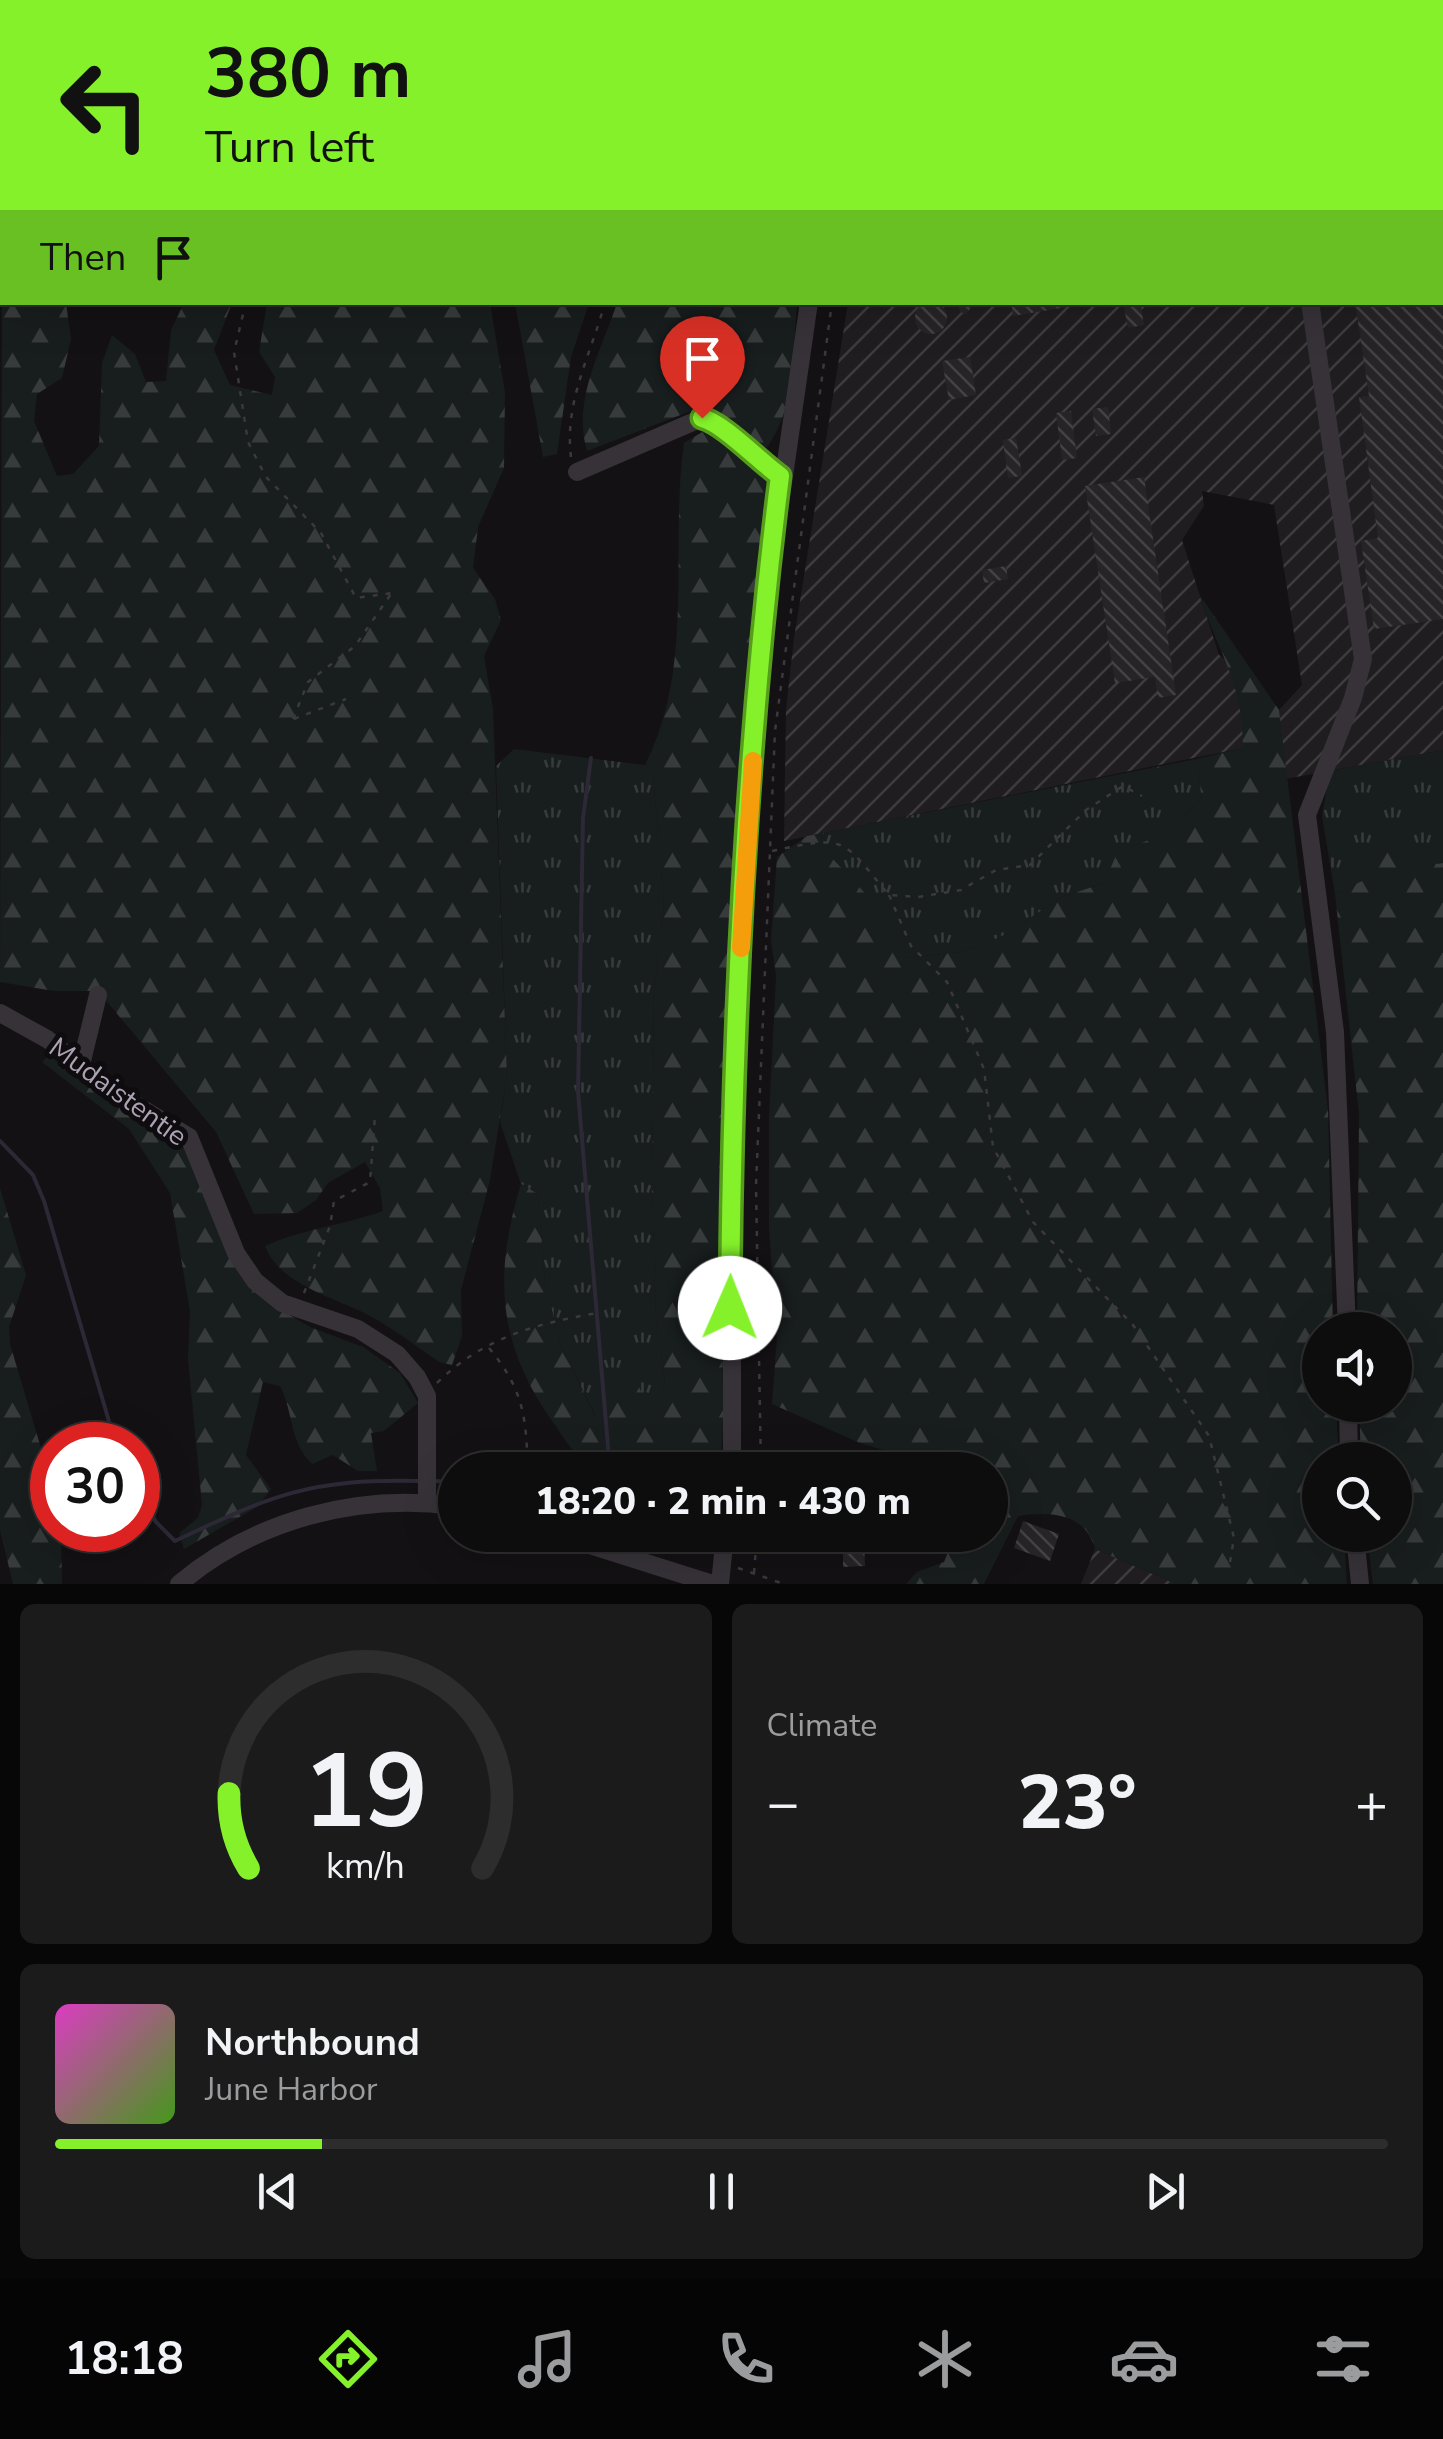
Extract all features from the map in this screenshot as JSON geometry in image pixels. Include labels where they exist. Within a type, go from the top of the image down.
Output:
[{"type":"street","points":[[732,1452],[732,1139],[758,657],[780,476],[808,305]]},
{"type":"street","points":[[1310,305],[1363,660],[1353,698],[1307,816],[1335,1032],[1346,1312]]},
{"type":"street","points":[[577,472],[702,418],[717,422],[747,453],[780,476]]},
{"type":"street","points":[[81,1066],[98,995]]},
{"type":"street","name":"Mudaistentie","points":[[0,1013],[47,1039],[189,1138],[236,1253],[256,1281],[282,1302],[358,1328],[397,1354],[427,1396]]},
{"type":"street","points":[[427,1396],[427,1502]]},
{"type":"street","points":[[179,1584],[236,1542],[266,1529],[366,1505],[438,1504]]},
{"type":"street","points":[[613,1552],[717,1584],[724,1552]]},
{"type":"street","points":[[1357,1552],[1360,1584]]},
{"type":"path","points":[[245,305],[234,352],[248,442],[257,462],[320,533],[356,598],[392,592],[356,646],[308,682],[293,720],[346,699]]},
{"type":"path","points":[[577,472],[570,454],[571,396],[591,356],[604,305]]},
{"type":"path","points":[[761,1452],[756,1185],[782,651],[832,305]]},
{"type":"path","points":[[889,895],[918,897],[961,890],[996,870],[1030,865],[1086,810],[1123,786],[1142,796]]},
{"type":"path","points":[[771,852],[830,839],[846,844],[889,895],[911,946],[947,982],[984,1069],[993,1147],[1034,1222],[1133,1325],[1209,1436],[1234,1538],[1230,1562]]},
{"type":"path","points":[[320,1314],[302,1291],[330,1226],[334,1201],[370,1182],[375,1116]]},
{"type":"path","points":[[427,1396],[452,1370],[487,1346],[530,1325],[597,1312]]},
{"type":"path","points":[[487,1346],[513,1376],[525,1407],[527,1450]]},
{"type":"path","points":[[754,1574],[756,1552]]},
{"type":"path","points":[[723,1561],[784,1584]]},
{"type":"shaded area","points":[[848,305],[1443,305],[1443,750],[1285,779],[1279,710],[1302,685],[1274,505],[1202,491],[1204,506],[1182,540],[1219,655],[1229,662],[1243,704],[1243,748],[784,841],[786,709]]},
{"type":"shaded area","points":[[1095,1549],[1176,1584],[1081,1584]]},
{"type":"green space","points":[[2,305],[66,305],[71,339],[62,378],[37,394],[34,421],[57,476],[73,474],[99,446],[102,363],[112,335],[135,354],[146,382],[166,381],[171,330],[183,305],[231,305],[214,350],[230,385],[272,395],[275,377],[259,352],[267,305],[490,305],[505,393],[504,468],[478,527],[473,568],[495,599],[501,620],[484,656],[493,709],[507,1075],[490,1180],[461,1290],[462,1336],[452,1365],[439,1362],[374,1318],[297,1282],[273,1260],[265,1246],[383,1211],[380,1188],[365,1162],[328,1183],[316,1200],[297,1213],[254,1214],[216,1132],[98,991],[54,991],[0,982]]},
{"type":"green space","points":[[515,305],[588,305],[571,357],[557,454],[543,457]]},
{"type":"green space","points":[[616,305],[797,305],[788,397],[767,447],[753,447],[713,409],[696,409],[587,451],[583,413]]},
{"type":"green space","points":[[704,431],[721,436],[768,475],[769,492],[747,675],[734,859],[720,1227],[721,1452],[575,1452],[536,1395],[511,1338],[504,1280],[506,1249],[521,1184],[538,1194],[545,1282],[560,1344],[595,1416],[606,1409],[603,1382],[634,1376],[643,1396],[643,1419],[652,1424],[665,1382],[656,1317],[652,1190],[654,989],[664,905],[653,775],[645,765],[661,727],[676,647],[684,443]]},
{"type":"green space","points":[[1199,594],[1279,710],[1328,1110],[1333,1312],[1302,1312],[1302,1422],[1337,1422],[1338,1442],[1302,1442],[1302,1552],[1345,1552],[1347,1584],[1176,1584],[1095,1549],[1084,1528],[1054,1515],[1018,1516],[1008,1536],[1008,1452],[890,1452],[860,1443],[772,1404],[777,1338],[769,1227],[769,1119],[776,976],[771,941],[777,857],[807,836],[823,833],[831,857],[878,907],[907,958],[959,952],[1001,937],[1062,897],[1104,883],[1118,851],[1155,838],[1202,800],[1196,759],[1243,748],[1234,686]]},
{"type":"green space","points":[[514,749],[645,765],[653,775],[664,905],[654,989],[652,1190],[656,1317],[665,1382],[652,1425],[643,1419],[643,1396],[596,1417],[560,1344],[545,1282],[538,1194],[521,1184],[500,1122],[507,1075],[496,766]]},
{"type":"green space","points":[[1443,750],[1443,863],[1362,881],[1335,894],[1322,816],[1330,771]]},
{"type":"green space","points":[[1196,759],[1202,800],[1155,838],[1119,851],[1104,883],[1062,897],[1001,937],[959,952],[906,958],[878,907],[830,857],[823,833]]},
{"type":"green space","points":[[1419,849],[1437,864],[1443,863],[1443,1584],[1373,1584],[1369,1552],[1412,1552],[1412,1442],[1360,1442],[1360,1422],[1412,1422],[1412,1312],[1357,1312],[1359,1114],[1335,894],[1362,881],[1380,851]]},
{"type":"green space","points":[[52,1052],[132,1106],[193,1156],[271,1304],[310,1327],[363,1347],[400,1373],[418,1403],[384,1431],[371,1433],[377,1471],[358,1471],[333,1455],[312,1464],[295,1437],[280,1386],[263,1382],[246,1455],[271,1489],[257,1507],[184,1549],[179,1533],[198,1518],[202,1505],[188,1359],[190,1311],[170,1193],[129,1129],[42,1062]]},
{"type":"green space","points":[[0,1188],[26,1275],[9,1327],[10,1344],[33,1422],[30,1422],[30,1552],[61,1552],[62,1584],[13,1584],[0,1530]]},
{"type":"green space","points":[[948,1552],[1000,1552],[984,1584],[906,1584],[917,1572],[944,1562]]},
{"type":"building","points":[[922,305],[940,305],[946,312],[946,324],[937,333],[925,333],[916,324],[916,312]]},
{"type":"building","points":[[958,305],[973,305],[966,314],[960,312]]},
{"type":"building","points":[[1011,305],[1079,305],[1013,316]]},
{"type":"building","points":[[1124,305],[1146,305],[1141,307],[1144,325],[1128,328]]},
{"type":"building","points":[[1355,305],[1443,305],[1443,619],[1374,629],[1361,541],[1378,538],[1359,397],[1369,396]]},
{"type":"building","points":[[970,357],[976,395],[949,400],[942,361]]},
{"type":"building","points":[[1108,407],[1111,434],[1096,436],[1092,409]]},
{"type":"building","points":[[1071,411],[1077,458],[1062,460],[1056,413]]},
{"type":"building","points":[[1016,438],[1022,476],[1008,478],[1003,440]]},
{"type":"building","points":[[1144,477],[1176,695],[1158,698],[1155,677],[1115,683],[1085,486]]},
{"type":"building","points":[[1006,566],[1008,579],[984,583],[982,570]]},
{"type":"building","points":[[1023,1521],[1059,1534],[1050,1561],[1014,1548]]},
{"type":"building","points":[[843,1552],[864,1552],[865,1566],[843,1567]]},
{"type":"waterway","points":[[591,758],[583,818],[578,1092],[608,1452]]},
{"type":"waterway","points":[[0,1141],[33,1175],[44,1201],[109,1422]]},
{"type":"waterway","points":[[160,1526],[175,1541],[293,1493],[349,1483],[420,1481]]},
{"type":"slow traffic","points":[[741,948],[753,761]]},
{"type":"route","points":[[702,418],[717,422],[747,453],[780,476],[758,657],[736,1020],[730,1308]]}]
